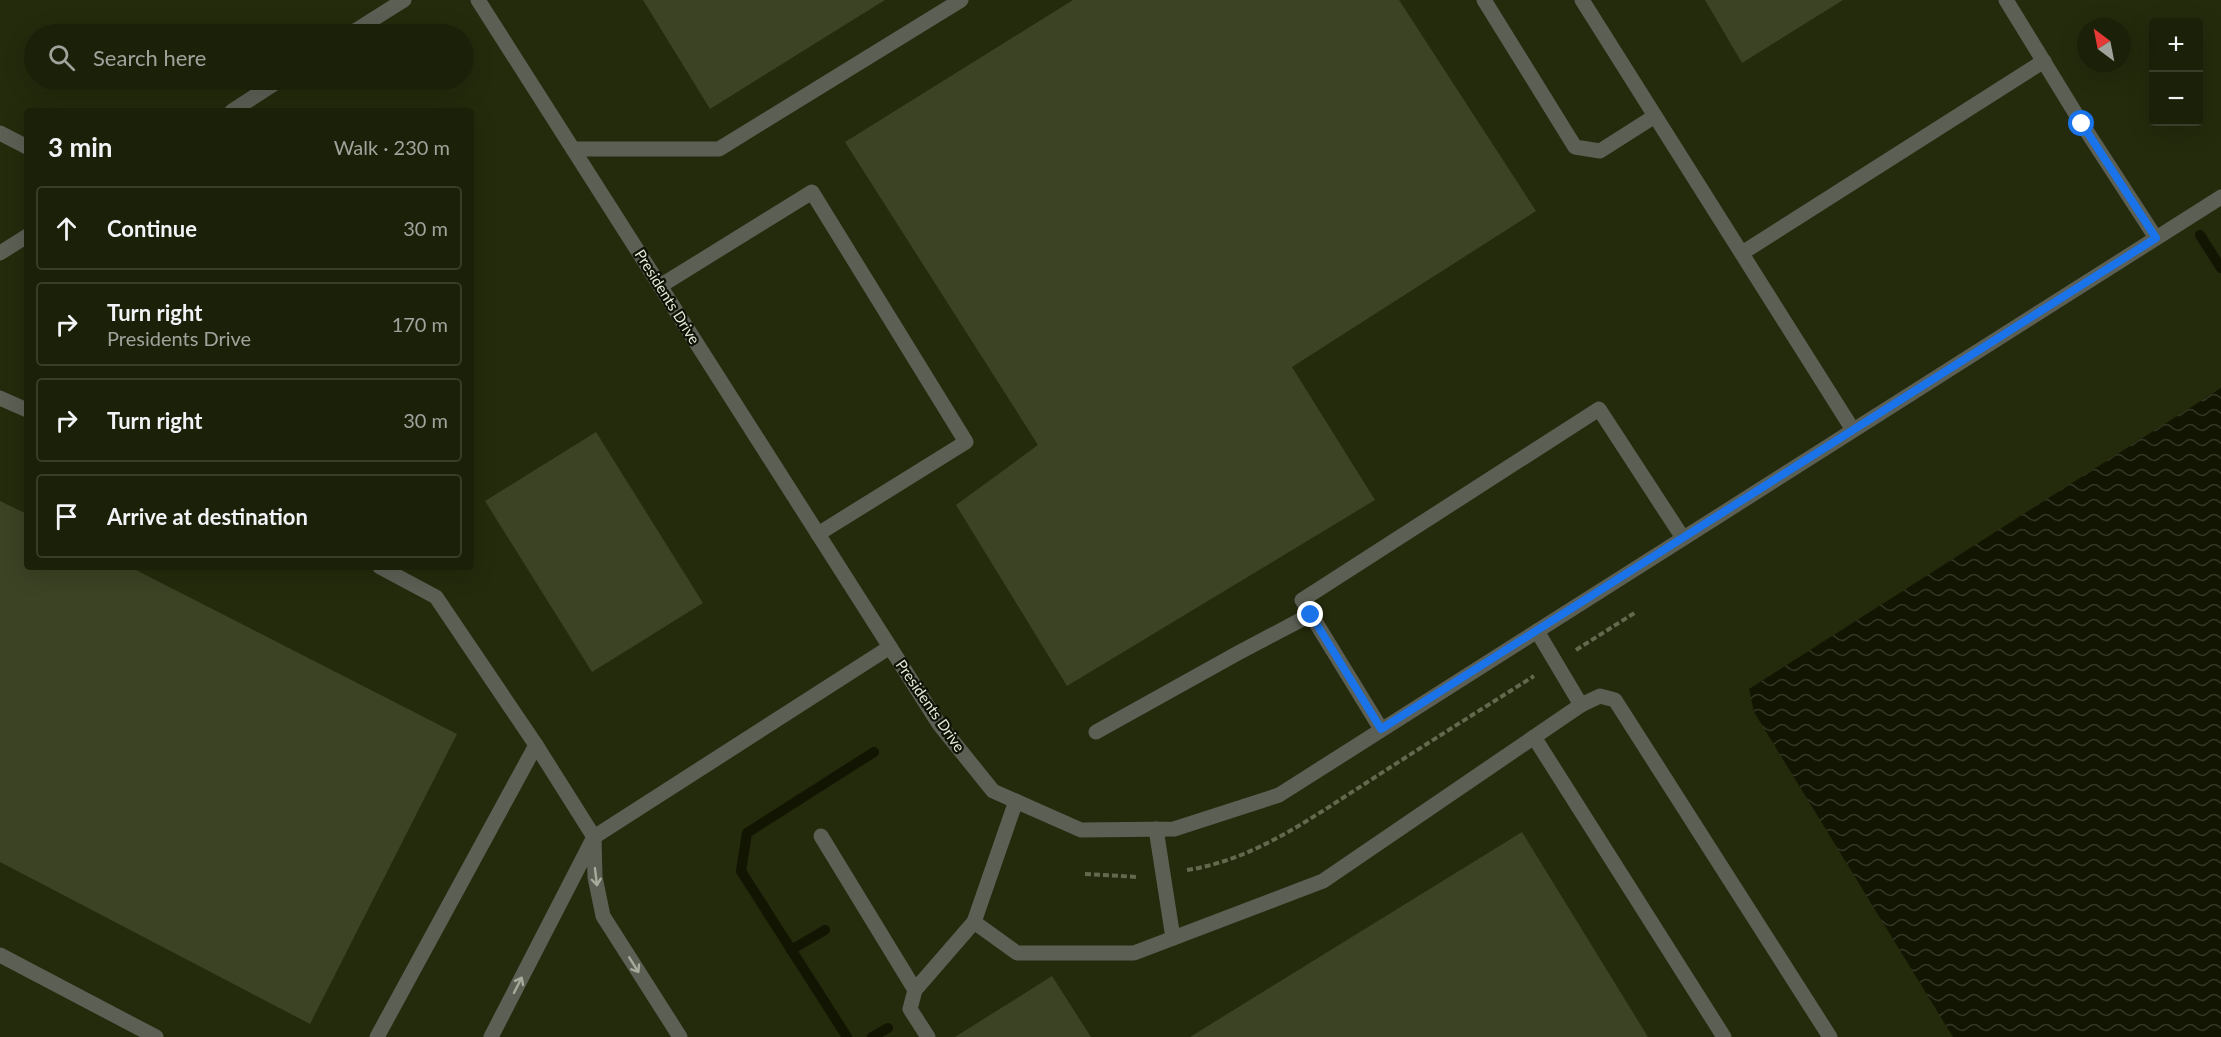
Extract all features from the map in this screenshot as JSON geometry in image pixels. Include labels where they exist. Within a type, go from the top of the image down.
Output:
[{"type":"street","points":[[366,24],[404,0]]},
{"type":"street","name":"Presidents Drive","points":[[478,0],[939,724],[993,791],[1081,830],[1174,829],[1278,795],[2221,197]]},
{"type":"street","points":[[573,149],[719,148],[961,0]]},
{"type":"street","points":[[1484,0],[1575,147],[1600,151],[1655,116]]},
{"type":"street","points":[[1582,0],[1853,430]]},
{"type":"street","points":[[2006,0],[2156,238]]},
{"type":"street","points":[[1742,253],[2044,61]]},
{"type":"street","points":[[236,108],[264,90]]},
{"type":"street","points":[[0,133],[24,145]]},
{"type":"street","points":[[660,286],[812,192],[966,442],[818,534]]},
{"type":"street","points":[[0,253],[24,239]]},
{"type":"street","points":[[0,398],[24,409]]},
{"type":"street","points":[[1381,729],[1302,600],[1599,409],[1683,538]]},
{"type":"street","points":[[386,570],[436,597],[536,745],[594,837],[596,877],[603,916],[680,1037]]},
{"type":"street","points":[[1096,732],[1311,615]]},
{"type":"street","points":[[1537,631],[1581,705]]},
{"type":"street","points":[[491,1037],[594,837],[890,647]]},
{"type":"street","points":[[974,922],[1017,953],[1134,953],[1323,881],[1581,705],[1600,696],[1615,700],[1830,1037]]},
{"type":"street","points":[[1534,737],[1724,1037]]},
{"type":"street","points":[[377,1037],[536,745]]},
{"type":"street","points":[[928,1037],[910,1010],[915,990],[974,922],[1016,801]]},
{"type":"street","points":[[1156,829],[1173,938]]},
{"type":"street","points":[[821,836],[915,990]]},
{"type":"street","points":[[0,955],[156,1037]]},
{"type":"water","points":[[2221,388],[2221,1037],[1953,1037],[1754,712],[1749,689]]},
{"type":"building","points":[[643,0],[885,0],[710,109]]},
{"type":"building","points":[[1073,0],[1399,0],[1536,211],[1292,367],[1375,500],[1067,686],[956,505],[1038,445],[845,142]]},
{"type":"building","points":[[1705,0],[1843,0],[1742,63]]},
{"type":"building","points":[[596,432],[703,603],[592,672],[485,501]]},
{"type":"building","points":[[0,501],[24,513],[24,570],[136,570],[457,734],[310,1024],[0,862]]},
{"type":"building","points":[[1522,832],[1648,1037],[1190,1037]]},
{"type":"building","points":[[1052,976],[1091,1037],[955,1037]]},
{"type":"waterway","points":[[2200,235],[2221,268]]},
{"type":"waterway","points":[[847,1037],[741,871],[747,833],[874,752]]},
{"type":"waterway","points":[[791,950],[825,930]]},
{"type":"waterway","points":[[872,1037],[888,1028]]},
{"type":"route","points":[[1311,615],[1381,729],[2156,238],[2082,124]]}]
